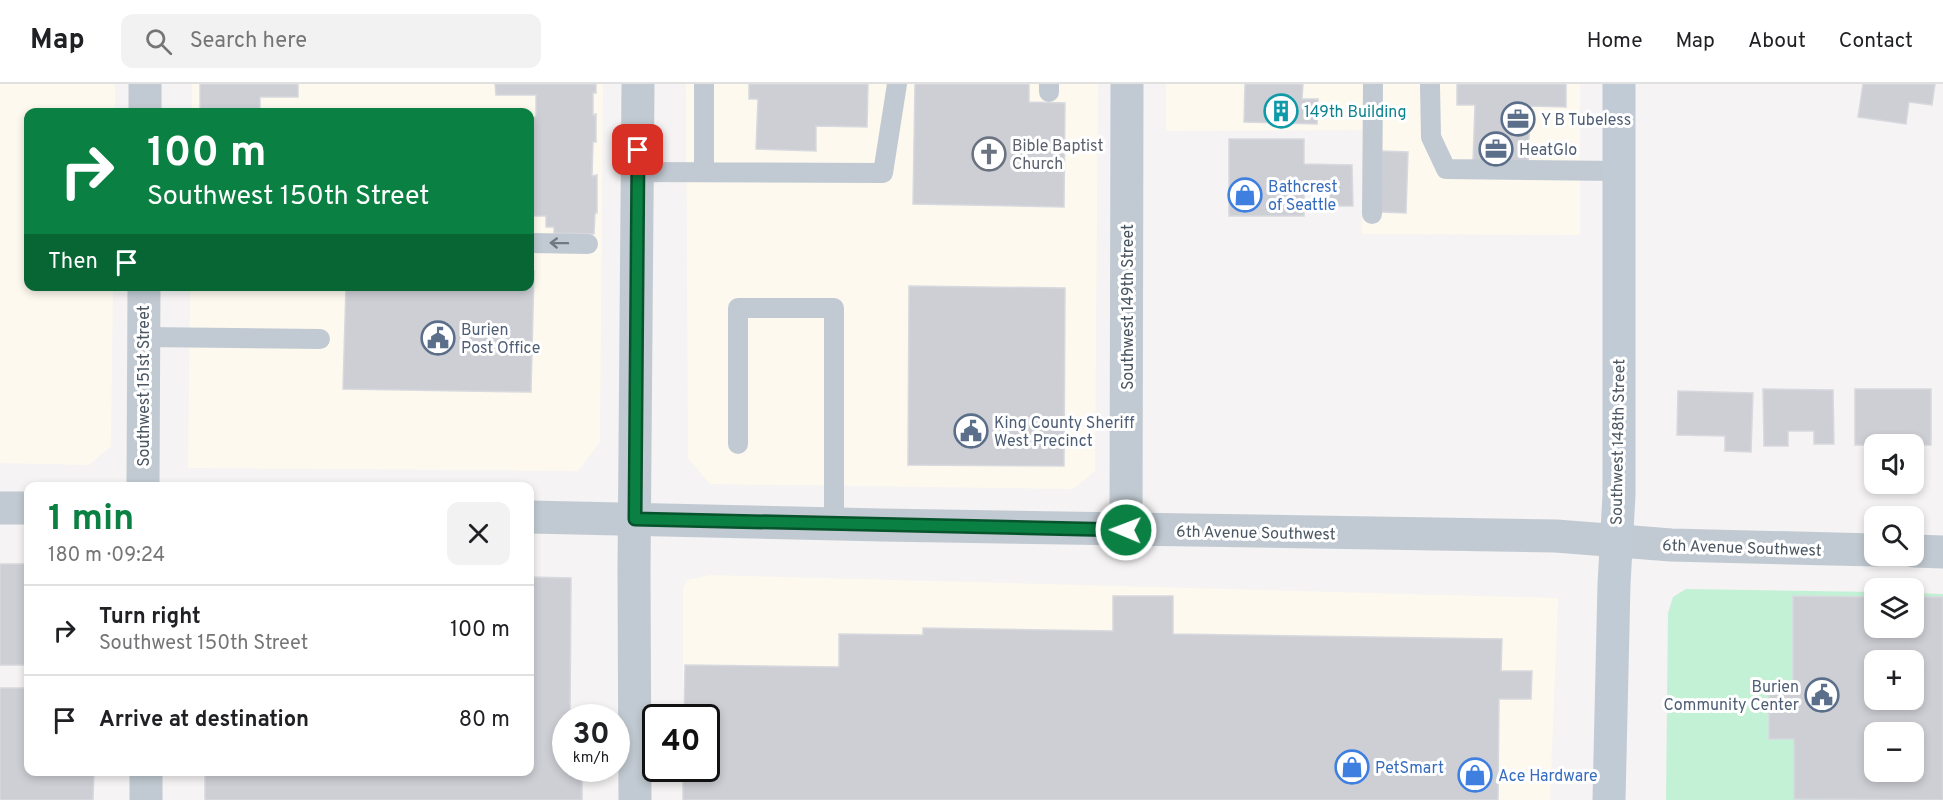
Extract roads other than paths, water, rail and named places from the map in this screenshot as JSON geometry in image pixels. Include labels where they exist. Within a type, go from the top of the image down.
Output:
[{"type":"main road","name":"Southwest 148th Street","points":[[1609,800],[1618,495],[1619,84]]},
{"type":"street","points":[[144,108],[145,84]]},
{"type":"street","points":[[635,800],[638,84]]},
{"type":"street","name":"Southwest 149th Street","points":[[1126,530],[1127,84]]},
{"type":"street","name":"Southwest 151st Street","points":[[143,482],[144,291]]},
{"type":"street","points":[[0,508],[24,508]]},
{"type":"street","name":"6th Avenue Southwest","points":[[534,517],[1126,530],[1556,536],[1671,545],[1864,550]]},
{"type":"street","points":[[1924,551],[1943,552]]},
{"type":"street","points":[[146,776],[146,800]]},
{"type":"lane","points":[[704,84],[704,172]]},
{"type":"lane","points":[[638,172],[883,173],[897,84]]},
{"type":"lane","points":[[1372,214],[1373,84]]},
{"type":"lane","points":[[1430,86],[1431,137],[1446,169],[1619,171]]},
{"type":"lane","points":[[534,243],[588,244]]},
{"type":"lane","points":[[738,444],[738,308],[834,308],[834,524]]},
{"type":"lane","points":[[144,337],[320,339]]},
{"type":"place","name":"149th Building","points":[[1281,111]]},
{"type":"place","name":"Y B Tubeless","points":[[1518,119]]},
{"type":"place","name":"HeatGlo","points":[[1496,149]]},
{"type":"place","name":"Bible Baptist Church","points":[[989,154]]},
{"type":"place","name":"Bathcrest of Seattle","points":[[1245,195]]},
{"type":"place","name":"Burien Post Office","points":[[438,338]]},
{"type":"place","name":"King County Sheriff West Precinct","points":[[971,431]]},
{"type":"place","name":"Burien Community Center","points":[[1822,695]]},
{"type":"place","name":"PetSmart","points":[[1352,767]]},
{"type":"place","name":"Ace Hardware","points":[[1475,775]]}]
